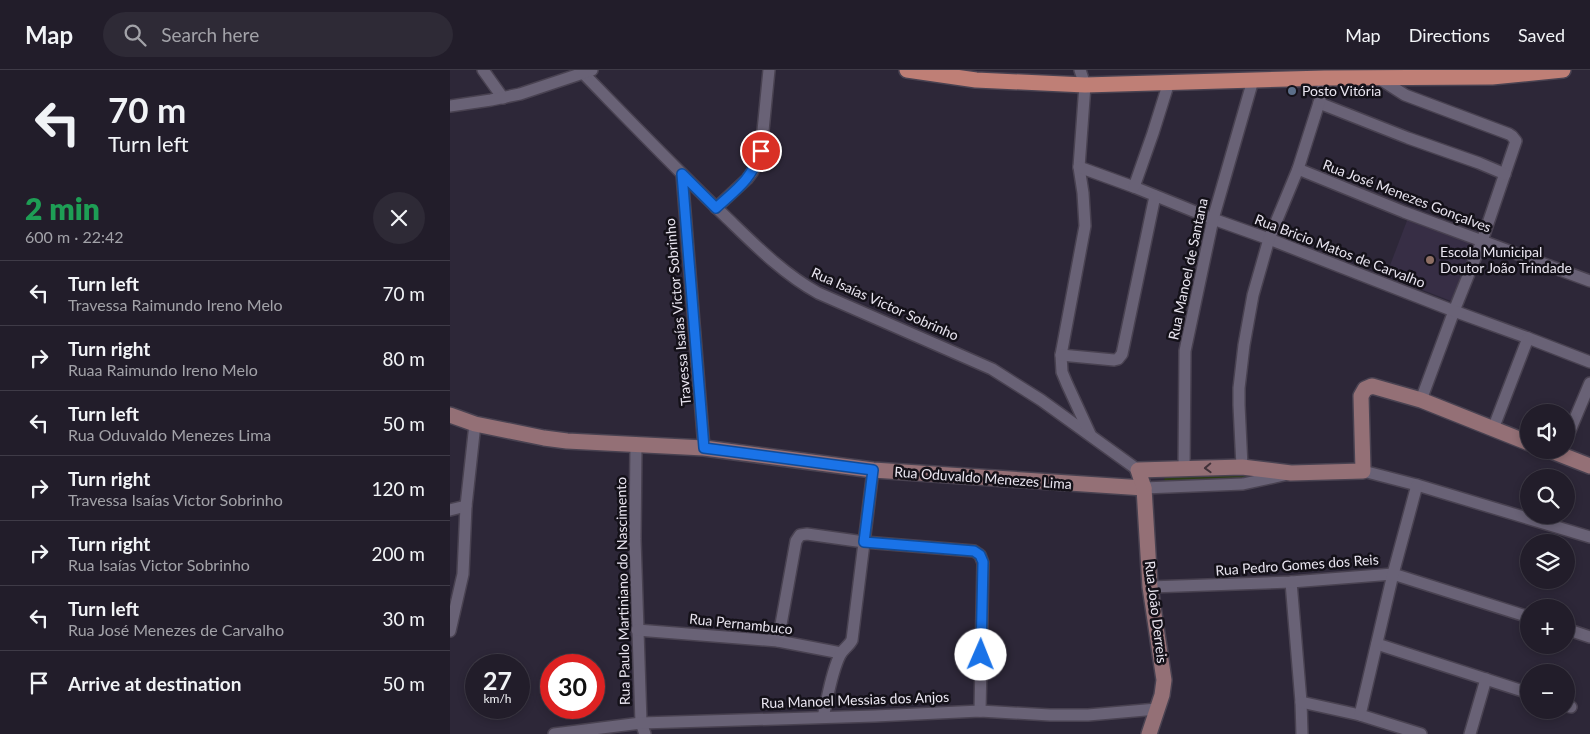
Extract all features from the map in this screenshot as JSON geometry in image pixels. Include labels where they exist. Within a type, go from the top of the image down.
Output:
[{"type":"main road","points":[[908,70],[976,80],[1085,85],[1325,78],[1492,77],[1562,70]]},
{"type":"street","points":[[483,70],[504,98]]},
{"type":"street","points":[[716,208],[747,179],[757,162],[761,151],[768,70]]},
{"type":"street","points":[[1080,70],[1085,85],[1079,168],[1085,226],[1061,355],[1062,372],[1090,435]]},
{"type":"street","points":[[450,106],[520,94],[585,71]]},
{"type":"street","name":"Rua Isaías Victor Sobrinho","points":[[585,71],[716,208],[770,260],[803,285],[992,370],[1034,395],[1138,470]]},
{"type":"street","points":[[1376,77],[1405,95],[1509,134],[1516,141],[1482,242],[1421,400]]},
{"type":"street","points":[[1242,466],[1239,405],[1244,345],[1253,294],[1269,239],[1298,169],[1319,104],[1325,78]]},
{"type":"street","name":"Rua Manoel de Santana","points":[[1184,469],[1185,351],[1213,219],[1252,80]]},
{"type":"street","points":[[1134,187],[1169,82]]},
{"type":"street","points":[[1319,104],[1505,174]]},
{"type":"street","name":"Rua Bricio Matos de Carvalho","points":[[1079,168],[1134,187],[1213,219],[1590,362]]},
{"type":"street","name":"Rua José Menezes Gonçalves","points":[[1298,169],[1482,242],[1590,281]]},
{"type":"street","name":"Travessa Isaías Victor Sobrinho","points":[[682,174],[704,448]]},
{"type":"street","points":[[1061,355],[1114,360],[1118,359],[1122,354],[1156,196]]},
{"type":"street","points":[[1493,429],[1528,338]]},
{"type":"street","points":[[1575,419],[1590,383]]},
{"type":"street","points":[[1363,472],[1361,396],[1365,389],[1372,386],[1421,400],[1520,440]]},
{"type":"street","name":"Rua Oduvaldo Menezes Lima","points":[[450,415],[475,424],[544,438],[636,446],[704,448],[873,470],[1144,488]]},
{"type":"street","points":[[450,631],[463,574],[466,506],[475,424]]},
{"type":"street","name":"Rua Paulo Martiniano do Nascimento","points":[[636,446],[634,539],[643,728]]},
{"type":"street","points":[[1575,459],[1590,466]]},
{"type":"street","points":[[1138,470],[1242,466],[1291,473],[1363,472],[1417,485],[1590,537]]},
{"type":"street","points":[[823,717],[834,672],[841,653],[852,640],[873,470]]},
{"type":"street","name":"Rua João Derreis","points":[[1138,470],[1144,488],[1150,587],[1164,680],[1162,695],[1149,734]]},
{"type":"street","points":[[1144,488],[1244,484],[1291,473]]},
{"type":"street","points":[[1360,715],[1392,574],[1417,485]]},
{"type":"street","points":[[450,510],[466,506]]},
{"type":"street","points":[[778,640],[796,541],[800,535],[807,534],[864,542],[974,551],[980,555],[983,562],[980,711]]},
{"type":"street","name":"Rua Pedro Gomes dos Reis","points":[[1150,587],[1291,582],[1392,574],[1520,614]]},
{"type":"street","points":[[1291,582],[1302,734]]},
{"type":"street","name":"Rua Pernambuco","points":[[637,630],[778,640],[841,653]]},
{"type":"street","points":[[1575,632],[1590,637]]},
{"type":"street","points":[[1377,644],[1520,690]]},
{"type":"street","points":[[1470,734],[1486,679]]},
{"type":"street","points":[[1301,702],[1360,715],[1421,734]]},
{"type":"street","name":"Rua Manoel Messias dos Anjos","points":[[554,734],[823,717],[980,711],[1088,715],[1157,709]]},
{"type":"shaded area","name":"Escola Municipal Doutor João Trindade","points":[[1408,218],[1474,243],[1451,301],[1386,276]]},
{"type":"green space","points":[[1246,473],[1246,479],[1165,483],[1164,476]]},
{"type":"place","name":"Posto Vitória","points":[[1292,91]]},
{"type":"place","name":"Escola Municipal Doutor João Trindade","points":[[1430,260]]},
{"type":"route","points":[[761,151],[753,171],[747,179],[716,208],[682,174],[704,448],[873,470],[864,542],[974,551],[980,555],[983,562],[981,655]]}]
